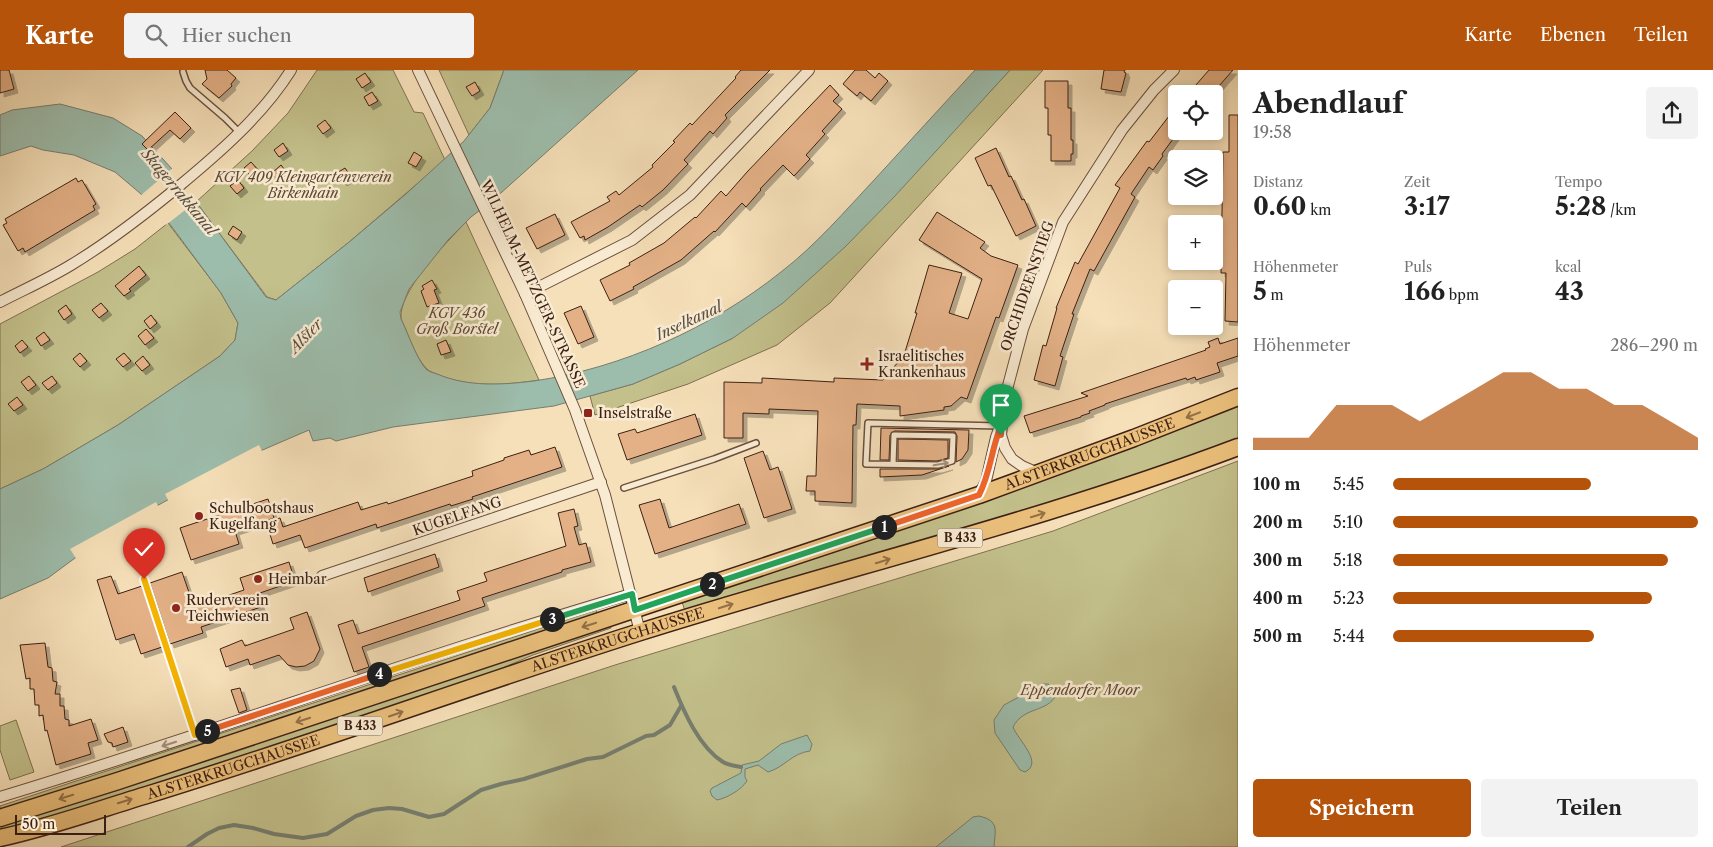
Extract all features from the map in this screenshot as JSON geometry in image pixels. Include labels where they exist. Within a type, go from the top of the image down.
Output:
[{"type":"main road","name":"ALSTERKRUGCHAUSSEE","points":[[0,818],[118,781],[633,602],[979,495],[1238,397]]},
{"type":"main road","name":"ALSTERKRUGCHAUSSEE","points":[[0,838],[230,769],[640,632],[759,595],[873,564],[1053,510],[1185,467],[1238,447]]},
{"type":"street","points":[[0,302],[70,266],[150,210],[205,164],[239,132],[291,70]]},
{"type":"street","name":"WILHELM-METZGER-STRASSE","points":[[418,70],[525,294],[575,410],[601,482],[640,632]]},
{"type":"street","points":[[525,294],[632,240],[683,200],[809,70]]},
{"type":"street","name":"ORCHIDEENSTIEG","points":[[1038,473],[1022,466],[1010,456],[1002,440],[1001,426],[1005,397],[1023,329],[1063,222],[1122,130],[1154,90],[1174,70]]},
{"type":"street","name":"ORCHIDEENSTIEG","points":[[979,495],[986,481],[996,437],[1001,426]]},
{"type":"street","name":"KUGELFANG","points":[[322,576],[601,482]]},
{"type":"street","name":"ALSTERKRUGCHAUSSEE","points":[[0,797],[117,761],[348,683],[633,602]]},
{"type":"lane","points":[[183,72],[190,88],[226,118],[239,132]]},
{"type":"lane","points":[[893,464],[894,435],[953,436],[952,461],[938,465],[866,464],[868,423],[1001,426]]},
{"type":"lane","points":[[624,488],[714,459],[756,443]]},
{"type":"lane","points":[[144,579],[195,735]]},
{"type":"green space","name":"KGV 409 Kleingartenverein Birkenhain","points":[[317,70],[393,70],[414,112],[423,113],[445,160],[348,243],[276,300],[267,297],[196,202],[252,151],[288,113]]},
{"type":"green space","points":[[439,70],[504,70],[490,108],[469,135]]},
{"type":"green space","points":[[1010,70],[1043,70],[830,303],[777,345],[688,384],[595,415],[590,396],[633,384],[733,338],[985,97]]},
{"type":"green space","name":"KGV 436 Groß Borstel","points":[[466,222],[539,380],[489,384],[463,382],[427,369],[415,351],[401,319],[402,308],[407,295],[425,268]]},
{"type":"green space","points":[[168,223],[221,293],[238,323],[235,340],[220,356],[118,425],[43,469],[0,489],[0,324],[98,272],[135,249]]},
{"type":"green space","points":[[1238,404],[1238,440],[1054,504],[685,611],[682,602],[853,546],[997,495]]},
{"type":"green space","name":"Eppendorfer Moor","points":[[1238,461],[1238,847],[61,847],[615,665],[1053,531]]},
{"type":"green space","points":[[596,610],[599,617],[0,813],[0,806]]},
{"type":"green space","points":[[611,624],[611,628],[533,655],[462,685],[159,786],[2,831],[1,825]]},
{"type":"green space","points":[[16,720],[34,772],[10,780],[0,750],[0,726]]},
{"type":"water","points":[[504,70],[638,70],[492,201],[471,217],[448,240],[409,289],[400,312],[401,319],[416,354],[427,370],[461,381],[485,384],[534,381],[600,366],[664,343],[725,311],[794,262],[818,239],[975,70],[1010,70],[895,196],[845,247],[783,303],[733,338],[633,384],[554,406],[393,427],[336,441],[330,438],[313,441],[309,430],[244,458],[113,530],[48,578],[0,599],[0,489],[43,469],[118,425],[220,356],[235,340],[238,323],[221,293],[169,223],[141,194],[115,172],[74,155],[31,146],[0,156],[0,115],[12,110],[60,104],[113,118],[142,136],[172,169],[266,297],[276,300],[406,194],[464,141],[490,108]]},
{"type":"water","points":[[1043,684],[1048,684],[1054,688],[1056,695],[1052,701],[1023,716],[1013,727],[1031,757],[1032,763],[1030,768],[1025,772],[1020,770],[995,733],[994,720],[1004,705]]},
{"type":"water","points":[[807,735],[812,744],[810,751],[798,754],[768,772],[758,765],[745,769],[747,781],[734,793],[717,800],[712,796],[710,791],[712,788],[741,773],[742,765],[759,761],[781,744]]},
{"type":"water","points":[[973,817],[986,818],[995,827],[994,847],[936,847]]},
{"type":"pier","points":[[174,167],[198,200],[166,225],[140,196]]},
{"type":"pier","points":[[259,445],[263,453],[169,502],[165,494]]},
{"type":"pier","points":[[156,502],[159,508],[115,532],[77,560],[70,549]]},
{"type":"building","points":[[0,70],[9,70],[14,89],[0,93]]},
{"type":"building","points":[[205,70],[227,70],[236,78],[231,84],[232,86],[219,98],[202,84],[207,79]]},
{"type":"building","points":[[741,70],[770,70],[725,115],[727,118],[713,134],[710,131],[684,160],[688,164],[663,190],[642,207],[640,205],[608,227],[585,240],[584,236],[580,238],[571,222],[610,201],[607,197],[616,191],[619,195],[653,167],[652,165],[675,142],[673,141],[690,123],[692,125],[736,78]]},
{"type":"building","points":[[855,70],[866,70],[875,78],[879,73],[888,81],[871,101],[860,92],[857,96],[843,84]]},
{"type":"building","points":[[1104,70],[1125,70],[1124,72],[1126,73],[1121,92],[1101,89]]},
{"type":"building","points":[[1209,70],[1233,70],[1220,85],[1196,85]]},
{"type":"building","points":[[365,73],[371,82],[362,88],[356,79]]},
{"type":"building","points":[[1045,81],[1068,81],[1068,108],[1071,108],[1071,140],[1073,140],[1071,161],[1051,161],[1051,135],[1048,135],[1048,108],[1045,108]]},
{"type":"building","points":[[475,82],[480,91],[472,96],[466,87]]},
{"type":"building","points":[[830,85],[839,95],[833,101],[842,109],[822,131],[825,134],[806,155],[810,159],[794,176],[783,165],[746,207],[742,203],[715,232],[681,260],[633,287],[634,289],[610,301],[600,280],[630,265],[629,263],[664,243],[696,218],[721,191],[726,196]]},
{"type":"building","points":[[372,92],[378,101],[369,106],[364,97]]},
{"type":"building","points":[[175,112],[191,128],[180,139],[170,130],[148,150],[142,144]]},
{"type":"building","points":[[1229,115],[1238,115],[1238,322],[1225,321],[1226,273],[1221,273],[1221,270],[1223,270],[1223,152],[1229,152]]},
{"type":"building","points":[[1168,117],[1168,140],[1172,140],[1153,170],[1149,167],[1131,194],[1135,197],[1094,271],[1090,269],[1072,314],[1074,314],[1060,356],[1063,357],[1055,386],[1034,380],[1043,345],[1046,346],[1056,308],[1075,262],[1078,264],[1120,188],[1115,185],[1147,141],[1149,142]]},
{"type":"building","points":[[325,120],[331,128],[323,134],[317,126]]},
{"type":"building","points":[[283,143],[288,151],[279,157],[274,150]]},
{"type":"building","points":[[996,148],[1009,177],[1011,176],[1022,200],[1024,199],[1036,226],[1016,236],[991,185],[988,186],[975,158]]},
{"type":"building","points":[[414,152],[422,157],[416,167],[408,163]]},
{"type":"building","points":[[251,162],[259,171],[251,177],[244,168]]},
{"type":"building","points":[[281,165],[288,174],[278,181],[272,173]]},
{"type":"building","points":[[345,168],[351,177],[343,182],[337,173]]},
{"type":"building","points":[[76,178],[78,182],[82,180],[96,204],[93,206],[95,210],[25,252],[23,248],[18,251],[3,225],[7,223],[5,219]]},
{"type":"building","points":[[238,180],[244,188],[237,194],[230,186]]},
{"type":"building","points":[[937,212],[985,242],[980,248],[991,256],[1018,265],[999,318],[996,317],[967,399],[961,397],[951,406],[944,407],[944,410],[900,416],[900,406],[857,404],[856,425],[853,425],[852,503],[815,501],[815,491],[806,491],[807,476],[816,476],[818,411],[769,409],[769,414],[743,413],[743,438],[724,438],[724,382],[762,383],[762,378],[834,382],[834,378],[883,380],[904,355],[929,265],[962,273],[949,313],[968,319],[982,279],[919,240]]},
{"type":"building","points":[[555,214],[565,235],[537,249],[526,228]]},
{"type":"building","points":[[233,226],[242,232],[237,240],[228,234]]},
{"type":"building","points":[[139,266],[146,275],[129,289],[131,291],[124,296],[115,286]]},
{"type":"building","points":[[432,280],[437,289],[434,290],[439,303],[427,307],[421,291],[424,289],[422,286]]},
{"type":"building","points":[[101,303],[108,311],[99,318],[92,310]]},
{"type":"building","points":[[66,305],[72,314],[64,320],[58,311]]},
{"type":"building","points":[[581,306],[594,337],[578,344],[564,313]]},
{"type":"building","points":[[151,315],[157,323],[150,329],[144,321]]},
{"type":"building","points":[[146,329],[154,338],[145,345],[138,336]]},
{"type":"building","points":[[44,332],[50,340],[41,346],[36,338]]},
{"type":"building","points":[[1218,338],[1220,344],[1238,338],[1238,356],[1217,363],[1220,372],[1196,380],[1195,377],[1187,380],[1186,378],[1154,388],[1105,404],[1081,417],[1030,433],[1024,416],[1088,396],[1081,393],[1206,350],[1210,347],[1208,342]]},
{"type":"building","points":[[22,340],[28,347],[20,353],[15,346]]},
{"type":"building","points":[[446,340],[451,352],[441,355],[437,344]]},
{"type":"building","points":[[80,353],[87,361],[80,367],[73,359]]},
{"type":"building","points":[[124,353],[131,361],[123,367],[116,359]]},
{"type":"building","points":[[143,356],[150,365],[142,371],[135,363]]},
{"type":"building","points":[[29,376],[36,385],[28,391],[21,382]]},
{"type":"building","points":[[52,376],[57,383],[48,390],[42,383]]},
{"type":"building","points":[[17,397],[23,405],[14,411],[8,404]]},
{"type":"building","points":[[695,414],[702,435],[627,460],[618,434],[635,429],[637,433]]},
{"type":"building","points":[[881,428],[969,430],[968,450],[962,459],[956,462],[957,436],[955,432],[894,431],[890,435],[889,460],[880,460]]},
{"type":"building","points":[[898,439],[948,440],[948,458],[937,461],[898,460]]},
{"type":"building","points":[[555,447],[562,467],[472,497],[473,499],[451,506],[450,504],[377,528],[376,524],[305,548],[300,535],[273,544],[266,522],[280,518],[283,527],[358,502],[361,510],[387,502],[388,504],[473,476],[472,471],[504,460],[504,458],[529,450],[531,455]]},
{"type":"building","points":[[763,451],[770,470],[778,467],[792,509],[764,518],[744,458]]},
{"type":"building","points":[[949,466],[922,475],[880,477],[880,469],[938,469]]},
{"type":"building","points":[[268,499],[274,518],[235,531],[239,544],[191,560],[180,528]]},
{"type":"building","points":[[660,499],[669,528],[739,504],[746,524],[655,554],[639,505]]},
{"type":"building","points":[[574,509],[578,526],[574,527],[579,545],[586,543],[591,562],[482,598],[485,606],[362,647],[369,667],[354,672],[338,625],[353,620],[358,634],[460,600],[457,591],[487,581],[484,573],[566,546],[558,513]]},
{"type":"building","points":[[435,554],[439,567],[368,592],[364,578]]},
{"type":"building","points":[[289,562],[295,581],[257,594],[261,607],[201,627],[203,633],[170,644],[150,583],[182,572],[194,607],[244,590],[240,578]]},
{"type":"building","points":[[111,576],[118,594],[142,586],[162,647],[141,654],[134,634],[116,640],[97,580]]},
{"type":"building","points":[[307,612],[320,649],[314,661],[305,666],[296,667],[288,665],[279,655],[250,665],[248,659],[226,667],[220,649],[242,640],[245,646],[294,629],[290,618]]},
{"type":"building","points":[[45,643],[48,667],[52,668],[53,681],[57,682],[55,694],[60,694],[60,706],[64,706],[65,719],[69,720],[69,726],[91,719],[98,740],[88,743],[91,754],[56,765],[47,730],[45,731],[43,715],[39,716],[39,705],[35,705],[34,689],[30,689],[30,678],[26,679],[20,645]]},
{"type":"building","points":[[240,688],[247,710],[239,713],[231,690]]},
{"type":"building","points":[[123,727],[128,742],[113,747],[104,734]]},
{"type":"waterway","points":[[674,687],[693,728],[707,747],[723,762],[741,767]]},
{"type":"waterway","points":[[188,847],[219,828],[234,825],[303,838],[327,834],[356,816],[373,810],[402,809],[429,817],[444,814],[481,790],[524,779],[587,759],[603,757],[646,736],[654,735],[670,725],[681,706]]},
{"type":"place","name":"Israelitisches Krankenhaus","points":[[867,364]]},
{"type":"place","name":"Inselstraße","points":[[588,413]]},
{"type":"place","name":"Schulbootshaus Kugelfang","points":[[199,516]]},
{"type":"place","name":"Heimbar","points":[[258,579]]},
{"type":"place","name":"Ruderverein Teichwiesen","points":[[176,608]]},
{"type":"route","points":[[144,579],[195,735],[348,683],[606,601],[632,594],[635,610],[979,495],[986,481],[996,437],[1001,426],[1001,435]]},
{"type":"water label","name":"Skagerrakkanal","points":[[179,192]]},
{"type":"water label","name":"Inselkanal","points":[[689,321]]},
{"type":"water label","name":"Alster","points":[[306,336]]}]
